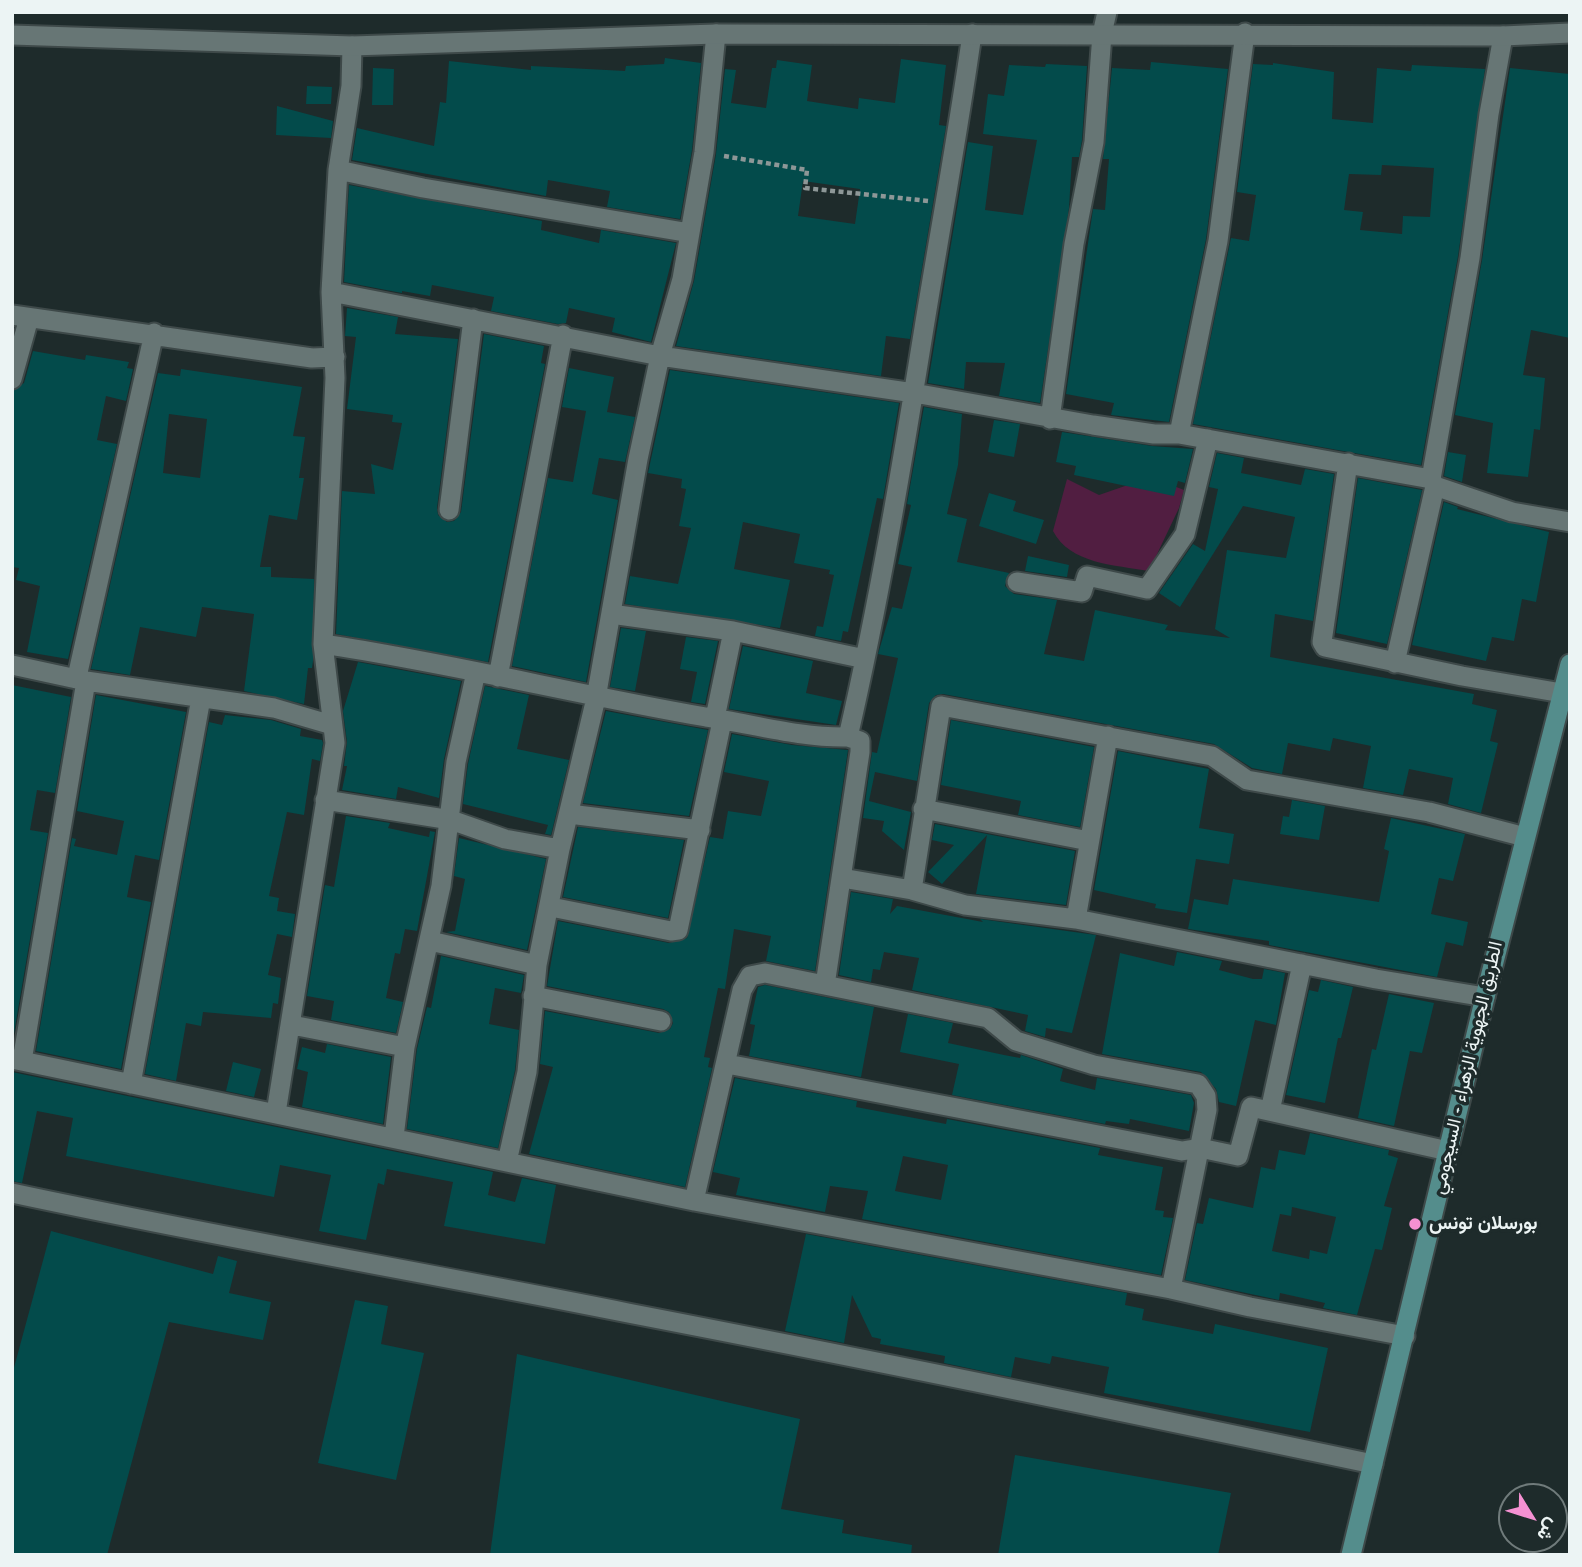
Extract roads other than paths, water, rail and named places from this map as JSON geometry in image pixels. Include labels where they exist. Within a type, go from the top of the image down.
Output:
[{"type":"main road","name":"الطريق الجهوية الزهراء - السيجومي","points":[[1351,1555],[1485,996],[1570,664]]},
{"type":"street","points":[[1050,419],[1074,244],[1094,142],[1102,34],[1107,12]]},
{"type":"street","points":[[1179,434],[1218,241],[1245,33]]},
{"type":"street","points":[[12,35],[352,46],[716,34],[1245,33],[1503,36],[1570,33]]},
{"type":"street","points":[[507,1162],[527,1072],[534,1023],[533,996],[537,965],[551,907],[560,849],[596,698],[638,459],[660,356],[676,307],[690,233],[704,152],[716,34]]},
{"type":"street","points":[[848,737],[914,393],[971,34]]},
{"type":"street","points":[[1395,663],[1433,483],[1503,36]]},
{"type":"street","points":[[276,1113],[335,743],[323,644],[335,357],[331,292],[338,170],[351,86],[352,46]]},
{"type":"street","points":[[338,170],[423,188],[690,233]]},
{"type":"street","points":[[331,292],[660,356],[914,393],[1050,419],[1154,434],[1179,434],[1348,463],[1433,483],[1512,512],[1570,522]]},
{"type":"street","points":[[12,379],[21,316],[154,333],[312,358],[335,357]]},
{"type":"street","points":[[449,510],[473,319]]},
{"type":"street","points":[[154,333],[81,679],[17,1060],[694,1201],[1171,1289],[1405,1336]]},
{"type":"street","points":[[498,677],[563,335]]},
{"type":"street","points":[[1017,582],[1082,592],[1087,576],[1147,589],[1185,534],[1208,439]]},
{"type":"street","points":[[1348,463],[1322,642],[1330,650],[1562,693]]},
{"type":"street","points":[[611,614],[733,631],[865,659]]},
{"type":"street","points":[[551,907],[671,931],[678,930],[700,830],[733,631]]},
{"type":"street","points":[[323,644],[476,672],[596,698],[821,738],[848,737],[860,741],[825,985]]},
{"type":"street","points":[[12,665],[81,679],[274,708],[332,725]]},
{"type":"street","points":[[394,1137],[405,1047],[429,942],[451,820],[456,762],[476,672]]},
{"type":"street","points":[[131,1084],[201,698]]},
{"type":"street","points":[[912,890],[941,706],[1212,756],[1247,780],[1429,812],[1525,837]]},
{"type":"street","points":[[1076,919],[1108,736]]},
{"type":"street","points":[[325,800],[451,820],[505,839],[560,849]]},
{"type":"street","points":[[923,809],[1088,841]]},
{"type":"street","points":[[569,814],[700,830]]},
{"type":"street","points":[[842,878],[912,890],[965,905],[1076,919],[1302,964],[1485,996]]},
{"type":"street","points":[[429,942],[537,965]]},
{"type":"street","points":[[1270,1111],[1302,964]]},
{"type":"street","points":[[694,1201],[742,990],[750,976],[765,973],[988,1018],[1016,1041],[1094,1065],[1198,1084],[1206,1096],[1207,1110],[1171,1289]]},
{"type":"street","points":[[533,996],[661,1021]]},
{"type":"street","points":[[292,1025],[405,1047]]},
{"type":"street","points":[[727,1065],[1182,1152],[1200,1148],[1238,1156],[1251,1107],[1448,1151]]},
{"type":"street","points":[[12,1193],[235,1240],[604,1308],[1073,1401],[1373,1464]]},
{"type":"place","name":"بورسلان تونس","points":[[1415,1224]]}]
